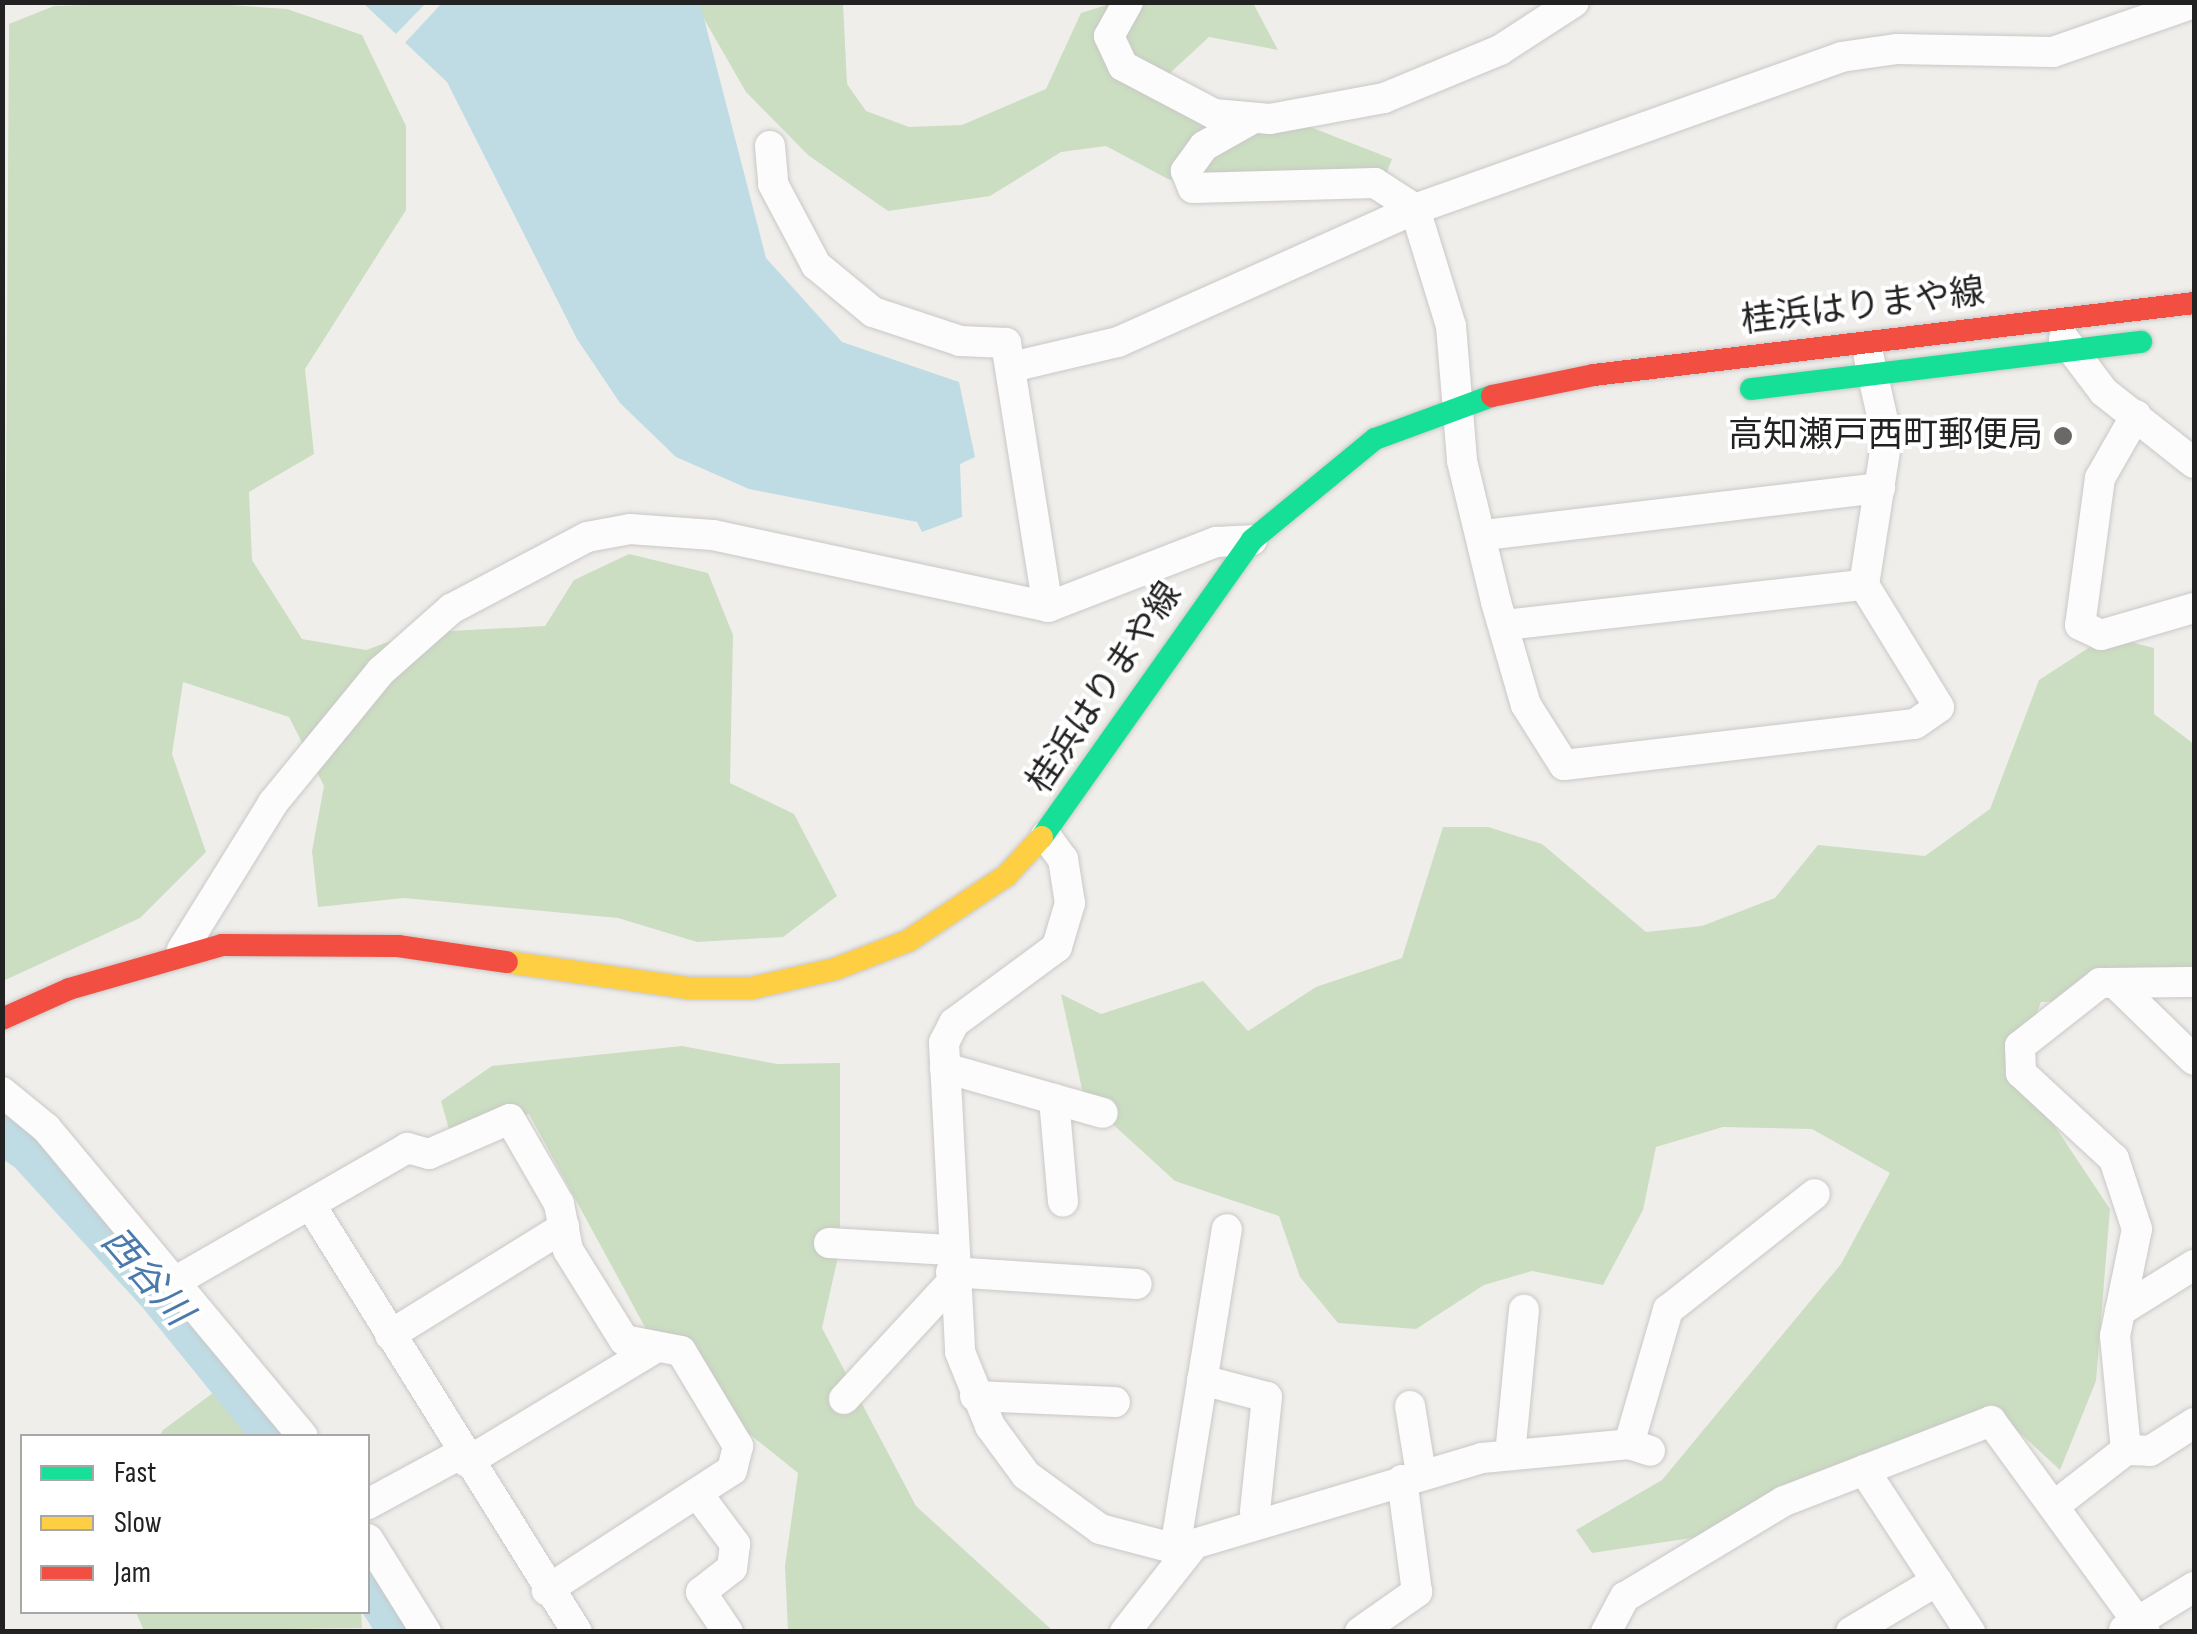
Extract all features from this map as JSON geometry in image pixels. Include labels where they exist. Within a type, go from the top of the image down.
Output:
[{"type":"main road","name":"桂浜はりまや線","points":[[1038,884],[1054,848],[1252,540],[1374,439],[1457,418],[1594,375],[2194,303]]},
{"type":"main road","name":"桂浜はりまや線","points":[[1720,392],[2162,340]]},
{"type":"main road","name":"桂浜はりまや線","points":[[1406,457],[1457,418],[1553,412]]},
{"type":"main road","points":[[1305,532],[1358,488]]},
{"type":"main road","name":"桂浜はりまや線","points":[[1206,653],[1248,594]]},
{"type":"main road","name":"桂浜はりまや線","points":[[2,1019],[182,950],[398,946],[583,977],[752,988],[908,940],[1006,876],[1086,832]]},
{"type":"main road","points":[[848,993],[939,953]]},
{"type":"main road","points":[[260,973],[338,972]]},
{"type":"main road","points":[[94,1010],[220,974]]},
{"type":"street","points":[[1128,2],[1109,36],[1123,66],[1214,114],[1254,118],[1384,98],[1500,50],[1574,2]]},
{"type":"street","points":[[1012,367],[1118,342],[1416,209],[1840,58],[1897,49],[2052,52],[2194,3]]},
{"type":"street","points":[[1254,118],[1204,146],[1186,171],[1193,188],[1375,183],[1416,209],[1450,326],[1457,418],[1526,705],[1564,765],[1915,724],[1939,707],[1864,585],[1887,438],[1865,342]]},
{"type":"street","points":[[770,146],[773,184],[816,265],[873,312],[960,341],[1006,343],[1048,607]]},
{"type":"street","points":[[2050,320],[2073,351],[2136,416],[2194,463]]},
{"type":"street","points":[[2136,416],[2100,478],[2080,624],[2101,635],[2194,608]]},
{"type":"street","points":[[1484,536],[1880,488]]},
{"type":"street","points":[[182,950],[272,804],[381,671],[451,609],[587,537],[630,529],[713,536],[1048,607],[1216,542],[1252,540]]},
{"type":"street","points":[[1505,626],[1864,585]]},
{"type":"street","points":[[1054,848],[1070,902],[1057,947],[954,1023],[944,1068],[951,1268],[975,1396],[1026,1475],[1055,1500],[1100,1529],[1183,1548],[1412,1477],[1510,1456],[1640,1448],[1668,1310],[1815,1194]]},
{"type":"street","points":[[2126,1450],[2120,1311],[2137,1229],[2114,1159],[2021,1073],[2020,1046],[2100,983],[2120,988],[2194,982]]},
{"type":"street","points":[[2120,988],[2194,1060]]},
{"type":"street","points":[[944,1068],[1103,1113]]},
{"type":"street","points":[[2,1092],[46,1128],[301,1434]]},
{"type":"street","points":[[1054,1099],[1063,1202]]},
{"type":"street","points":[[176,1281],[407,1148],[443,1149],[499,1118],[516,1127],[624,1340],[681,1351],[738,1446],[732,1470],[546,1590]]},
{"type":"street","points":[[310,1204],[546,1590],[576,1632]]},
{"type":"street","points":[[390,1335],[564,1227]]},
{"type":"street","points":[[1124,1632],[1183,1548],[1202,1380],[1227,1229]]},
{"type":"street","points":[[829,1243],[951,1268],[1137,1284]]},
{"type":"street","points":[[2120,1311],[2194,1265]]},
{"type":"street","points":[[844,1399],[951,1268]]},
{"type":"street","points":[[1510,1456],[1524,1310]]},
{"type":"street","points":[[370,1503],[464,1458],[657,1346]]},
{"type":"street","points":[[1202,1380],[1267,1398],[1255,1511]]},
{"type":"street","points":[[975,1396],[1115,1402]]},
{"type":"street","points":[[1360,1632],[1417,1592],[1410,1406]]},
{"type":"street","points":[[1606,1632],[1625,1597],[1784,1501],[1992,1421],[2135,1628],[2194,1587]]},
{"type":"street","points":[[2054,1506],[2126,1450],[2150,1450],[2194,1423]]},
{"type":"street","points":[[1864,1470],[1970,1632]]},
{"type":"street","points":[[696,1493],[735,1544],[732,1568],[701,1592],[728,1632]]},
{"type":"street","points":[[370,1542],[426,1632]]},
{"type":"street","points":[[1851,1632],[1937,1581]]},
{"type":"green space","points":[[185,2],[287,9],[362,35],[406,126],[406,210],[305,369],[314,454],[249,492],[252,560],[302,639],[366,650],[413,633],[545,626],[574,580],[629,554],[708,573],[733,635],[730,783],[794,814],[837,896],[783,937],[697,942],[618,918],[404,898],[318,907],[312,851],[324,786],[289,717],[183,682],[172,754],[206,852],[140,918],[3,981],[9,24],[54,6]]},
{"type":"green space","points":[[843,3],[847,84],[866,111],[909,127],[962,125],[1046,89],[1081,13],[1113,3],[1253,3],[1278,50],[1209,37],[1169,74],[1195,102],[1295,121],[1392,159],[1383,182],[1225,189],[1168,179],[1106,146],[1061,152],[990,196],[888,211],[808,155],[746,92],[696,5]]},
{"type":"green space","points":[[2107,636],[2154,648],[2154,714],[2194,744],[2194,995],[2041,1002],[2016,1068],[2110,1209],[2096,1381],[2060,1470],[1998,1413],[1946,1423],[1779,1488],[1731,1532],[1592,1553],[1576,1530],[1662,1480],[1841,1264],[1890,1173],[1812,1129],[1723,1127],[1656,1147],[1643,1210],[1603,1285],[1532,1271],[1484,1285],[1416,1329],[1338,1323],[1300,1277],[1279,1216],[1175,1181],[1084,1098],[1061,994],[1101,1014],[1203,981],[1248,1031],[1316,987],[1402,958],[1443,827],[1488,827],[1542,844],[1646,932],[1702,926],[1775,898],[1818,845],[1925,856],[1990,809],[2039,680]]},
{"type":"green space","points":[[682,1046],[777,1064],[840,1063],[840,1248],[822,1328],[916,1506],[1053,1631],[788,1631],[785,1566],[798,1473],[701,1395],[652,1340],[529,1114],[450,1133],[441,1101],[492,1066]]},
{"type":"green space","points":[[221,1387],[273,1434],[161,1434]]},
{"type":"green space","points":[[137,1614],[361,1614],[362,1628],[144,1631]]},
{"type":"water","points":[[363,3],[700,3],[766,258],[842,342],[959,382],[975,457],[960,464],[962,517],[922,532],[917,522],[749,489],[676,457],[620,403],[577,339],[447,82]]},
{"type":"pier","points":[[427,2],[442,3],[402,46],[393,37]]},
{"type":"waterway","name":"西谷川","points":[[2,1129],[30,1147],[158,1287],[277,1434]]},
{"type":"waterway","name":"西谷川","points":[[370,1577],[404,1632]]},
{"type":"traffic: fast","points":[[1751,389],[2141,342]]},
{"type":"traffic: fast","points":[[1042,837],[1252,540],[1375,439],[1492,396]]},
{"type":"traffic: slow","points":[[507,962],[687,988],[752,988],[835,969],[908,941],[1006,876],[1042,837]]},
{"type":"traffic: jam","points":[[1492,396],[1594,375],[2194,303]]},
{"type":"traffic: jam","points":[[2,1019],[69,989],[222,945],[398,946],[507,962]]},
{"type":"place","name":"高知瀬戸西町郵便局","points":[[2063,436]]}]
